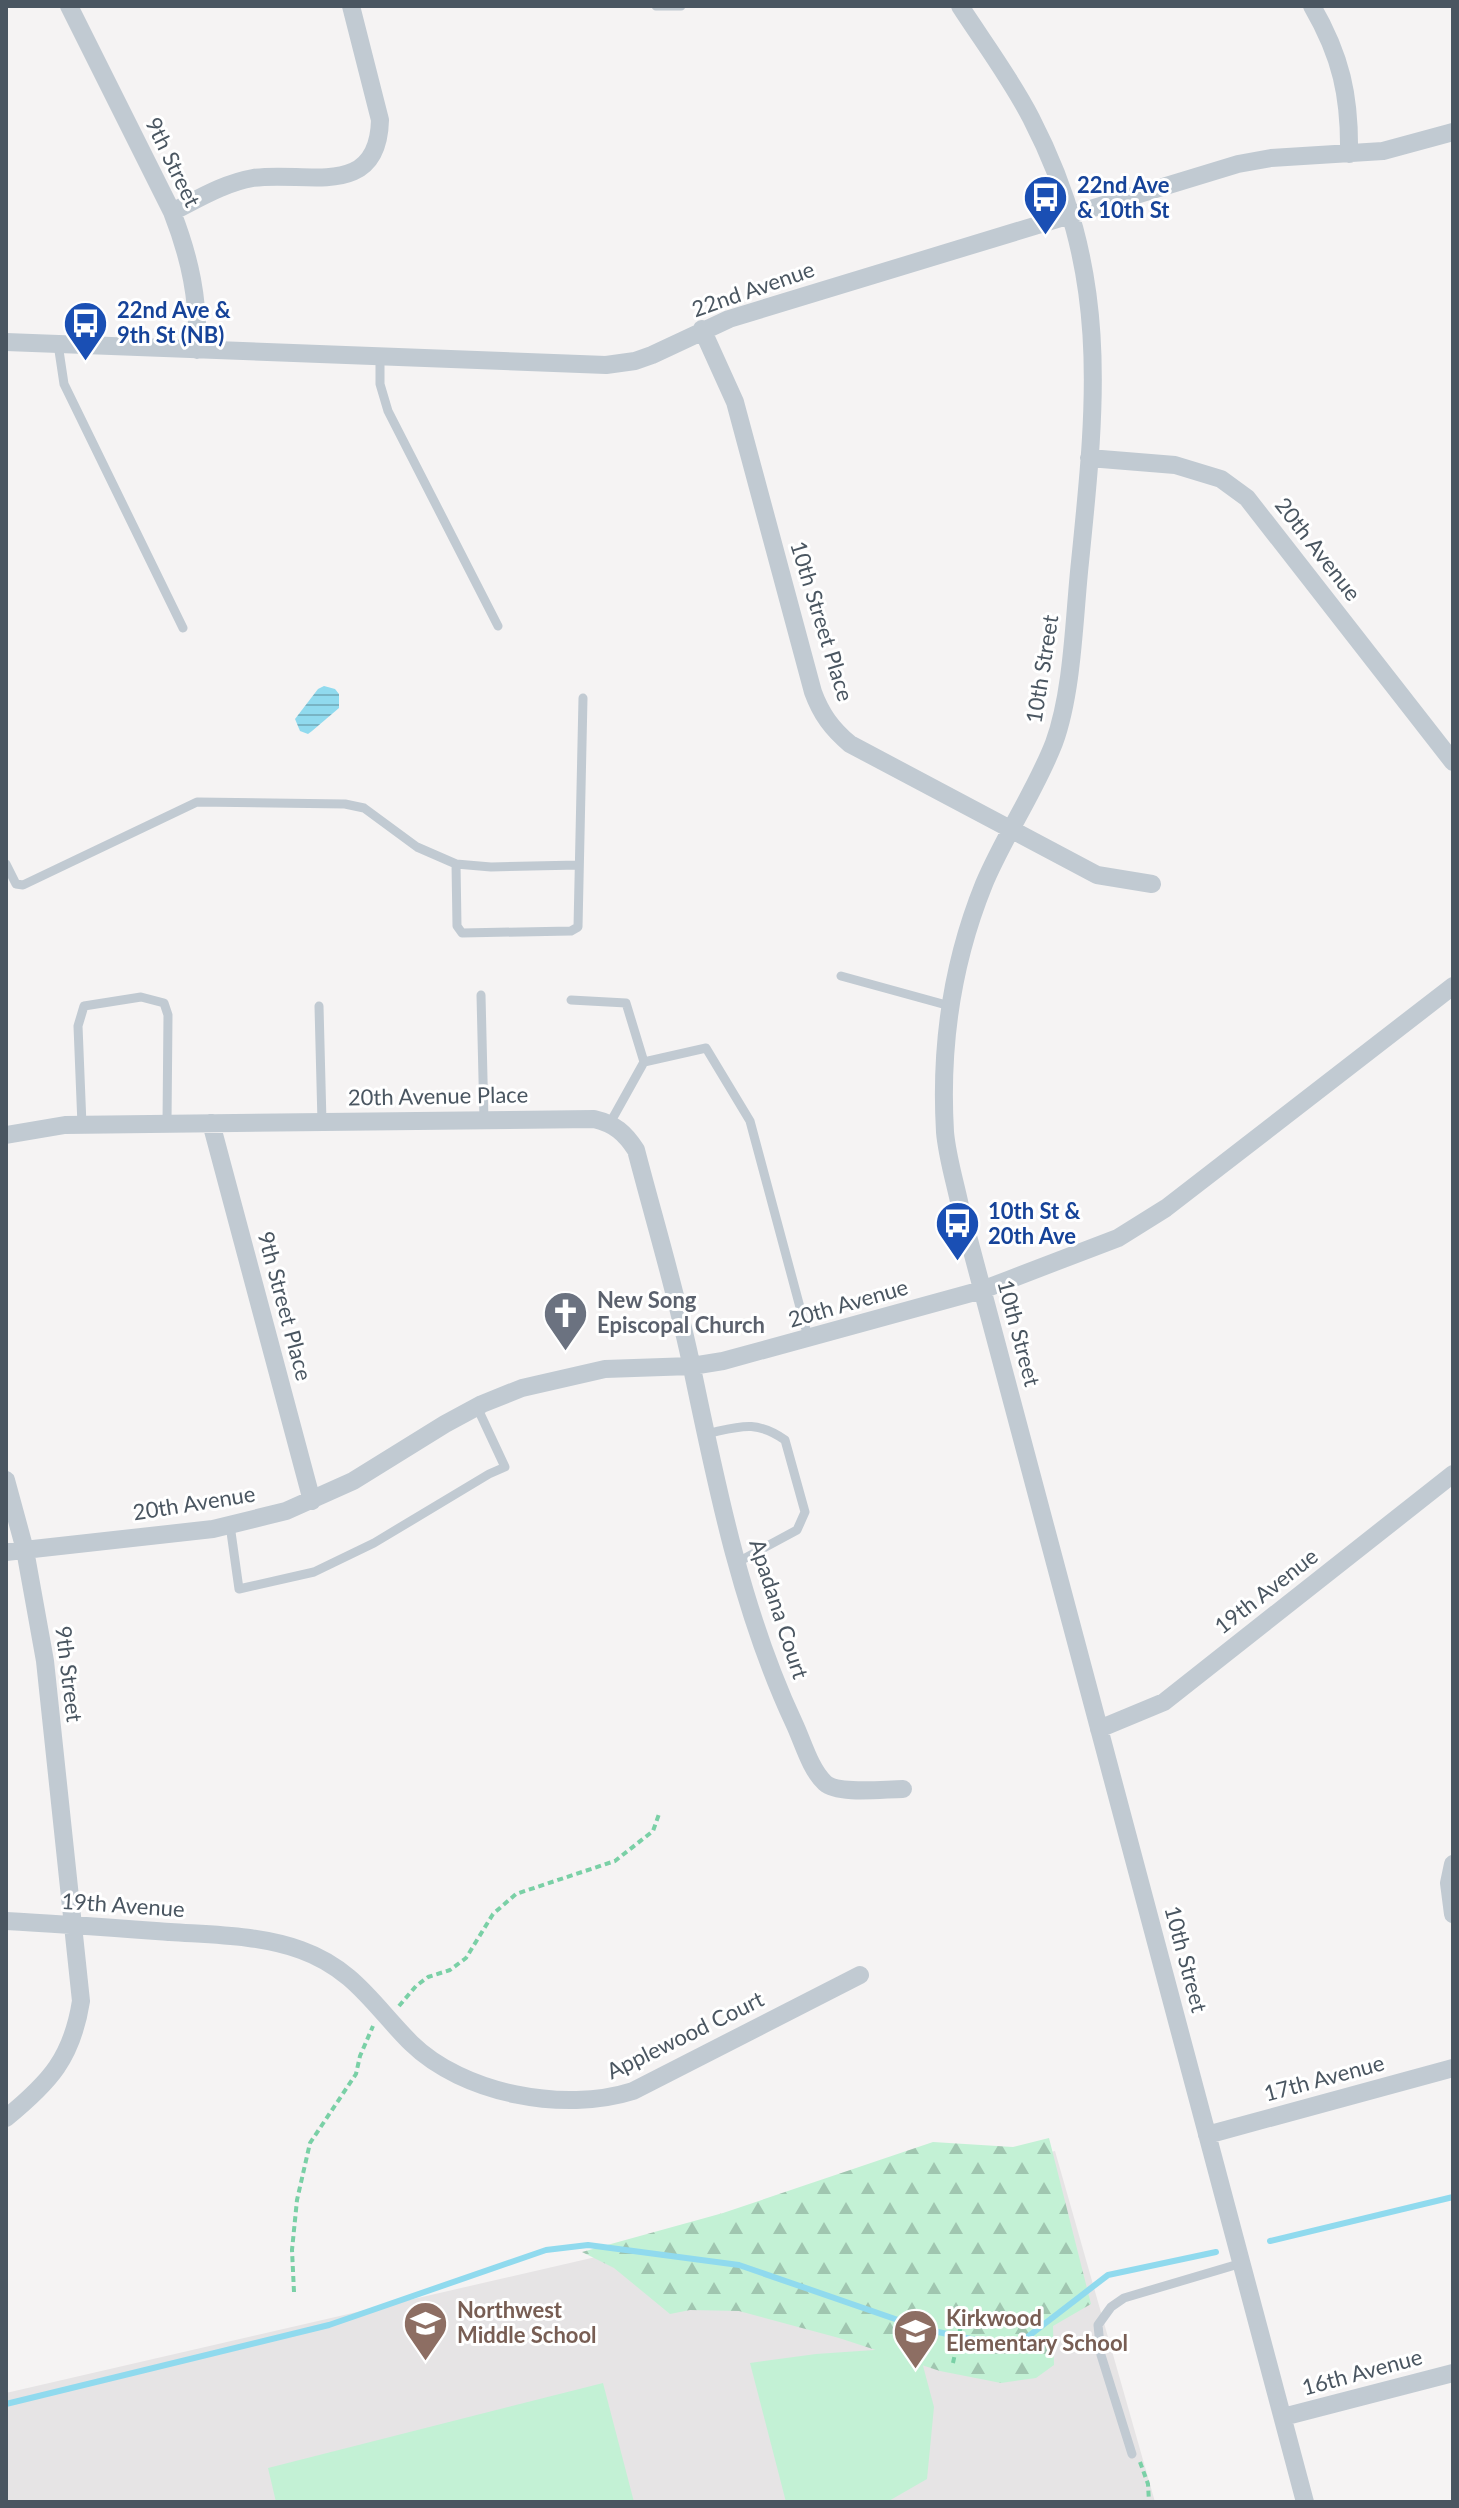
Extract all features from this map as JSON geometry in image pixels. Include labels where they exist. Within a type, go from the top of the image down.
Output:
[{"type":"street","name":"9th Street","points":[[69,6],[186,246],[198,319],[197,350]]},
{"type":"street","points":[[172,212],[231,183],[271,177],[333,179],[351,173],[364,164],[380,135],[380,120],[351,6]]},
{"type":"street","name":"10th Street","points":[[960,6],[1030,116],[1072,214],[1087,281],[1094,339],[1095,389],[1062,714],[1054,742],[985,882],[960,949],[944,1068],[945,1135],[982,1290],[1305,2502]]},
{"type":"street","points":[[1312,6],[1338,60],[1346,89],[1350,119],[1349,154]]},
{"type":"street","name":"22nd Avenue","points":[[6,342],[606,365],[635,361],[729,319],[1238,164],[1271,158],[1383,151],[1453,132]]},
{"type":"street","name":"10th Street Place","points":[[702,329],[735,402],[820,710],[834,730],[850,744],[1097,875],[1152,884]]},
{"type":"street","name":"20th Avenue","points":[[1089,458],[1175,465],[1221,479],[1247,498],[1453,762]]},
{"type":"street","name":"20th Avenue","points":[[6,1552],[230,1525],[286,1511],[353,1481],[445,1424],[522,1388],[605,1369],[692,1366],[723,1361],[982,1290],[1118,1238],[1166,1208],[1453,986]]},
{"type":"street","name":"20th Avenue Place","points":[[6,1135],[65,1125],[594,1119],[610,1123]]},
{"type":"street","name":"9th Street Place","points":[[211,1123],[312,1501]]},
{"type":"street","points":[[610,1123],[627,1136],[636,1150],[692,1366]]},
{"type":"street","name":"Apadana Court","points":[[692,1366],[705,1434],[761,1642],[776,1685],[816,1769],[826,1784],[842,1789],[903,1789]]},
{"type":"street","name":"19th Avenue","points":[[1099,1729],[1164,1702],[1453,1474]]},
{"type":"street","name":"9th Street","points":[[6,1480],[25,1550],[45,1661],[81,2001],[68,2050],[54,2073],[39,2091],[6,2118]]},
{"type":"street","points":[[1453,1864],[1449,1883],[1453,1914]]},
{"type":"street","name":"19th Avenue","points":[[6,1921],[236,1937]]},
{"type":"street","name":"Applewood Court","points":[[236,1937],[279,1943],[333,1965],[359,1985],[411,2043],[435,2063],[462,2078],[510,2093],[585,2101],[633,2091],[860,1975]]},
{"type":"street","name":"17th Avenue","points":[[1207,2135],[1453,2068]]},
{"type":"street","name":"16th Avenue","points":[[1283,2417],[1453,2373]]},
{"type":"lane","points":[[656,6],[681,6]]},
{"type":"lane","points":[[58,344],[64,384],[183,628]]},
{"type":"lane","points":[[380,357],[380,384],[388,411],[498,626]]},
{"type":"lane","points":[[456,864],[457,926],[462,933],[576,930],[583,698]]},
{"type":"lane","points":[[6,864],[20,886],[187,805],[210,802],[355,805],[371,812],[425,852],[456,864],[491,867],[579,865]]},
{"type":"lane","points":[[841,976],[950,1006]]},
{"type":"lane","points":[[481,995],[484,1120]]},
{"type":"lane","points":[[82,1125],[78,1026],[84,1006],[141,997],[164,1003],[168,1015],[167,1123]]},
{"type":"lane","points":[[571,1000],[626,1003],[644,1062],[610,1123]]},
{"type":"lane","points":[[319,1006],[322,1122]]},
{"type":"lane","points":[[644,1062],[706,1048],[750,1121],[808,1339]]},
{"type":"lane","points":[[230,1525],[239,1589],[314,1572],[374,1543],[505,1467],[477,1407]]},
{"type":"lane","points":[[705,1434],[739,1427],[766,1427],[785,1440],[805,1512],[797,1530],[738,1562]]},
{"type":"lane","points":[[1132,2454],[1101,2355],[1098,2325],[1111,2307],[1124,2298],[1242,2263]]},
{"type":"path","points":[[294,2292],[292,2250],[297,2200],[310,2143],[356,2074],[374,2024],[428,1977],[450,1970],[466,1958],[493,1914],[516,1894],[615,1861],[653,1831],[659,1814]]},
{"type":"path","points":[[953,2363],[964,2311]]},
{"type":"path","points":[[1132,2454],[1141,2463],[1148,2484],[1149,2502]]},
{"type":"shaded area","points":[[1055,2151],[1155,2502],[6,2502],[6,2393]]},
{"type":"green space","points":[[1049,2138],[1091,2304],[1053,2326],[1054,2365],[1036,2378],[1001,2383],[940,2371],[839,2338],[739,2311],[690,2310],[670,2314],[614,2268],[582,2252],[723,2213],[933,2142],[1013,2147]]},
{"type":"green space","points":[[918,2347],[934,2407],[927,2479],[887,2502],[786,2502],[750,2363],[816,2354]]},
{"type":"green space","points":[[603,2383],[634,2502],[276,2502],[268,2468]]},
{"type":"water","points":[[324,686],[335,689],[339,694],[339,708],[308,734],[300,731],[295,719],[318,689]]},
{"type":"waterway","points":[[1270,2241],[1453,2197]]},
{"type":"waterway","points":[[6,2404],[329,2325],[546,2250],[588,2245],[739,2265],[924,2329],[1013,2348],[1108,2275],[1216,2252]]},
{"type":"place","name":"22nd Ave & 10th St","points":[[1046,237]]},
{"type":"place","name":"22nd Ave & 9th St (NB)","points":[[86,362]]},
{"type":"place","name":"10th St & 20th Ave","points":[[957,1263]]},
{"type":"place","name":"New Song Episcopal Church","points":[[566,1352]]},
{"type":"place","name":"Northwest Middle School","points":[[426,2362]]},
{"type":"place","name":"Kirkwood Elementary School","points":[[915,2370]]}]
